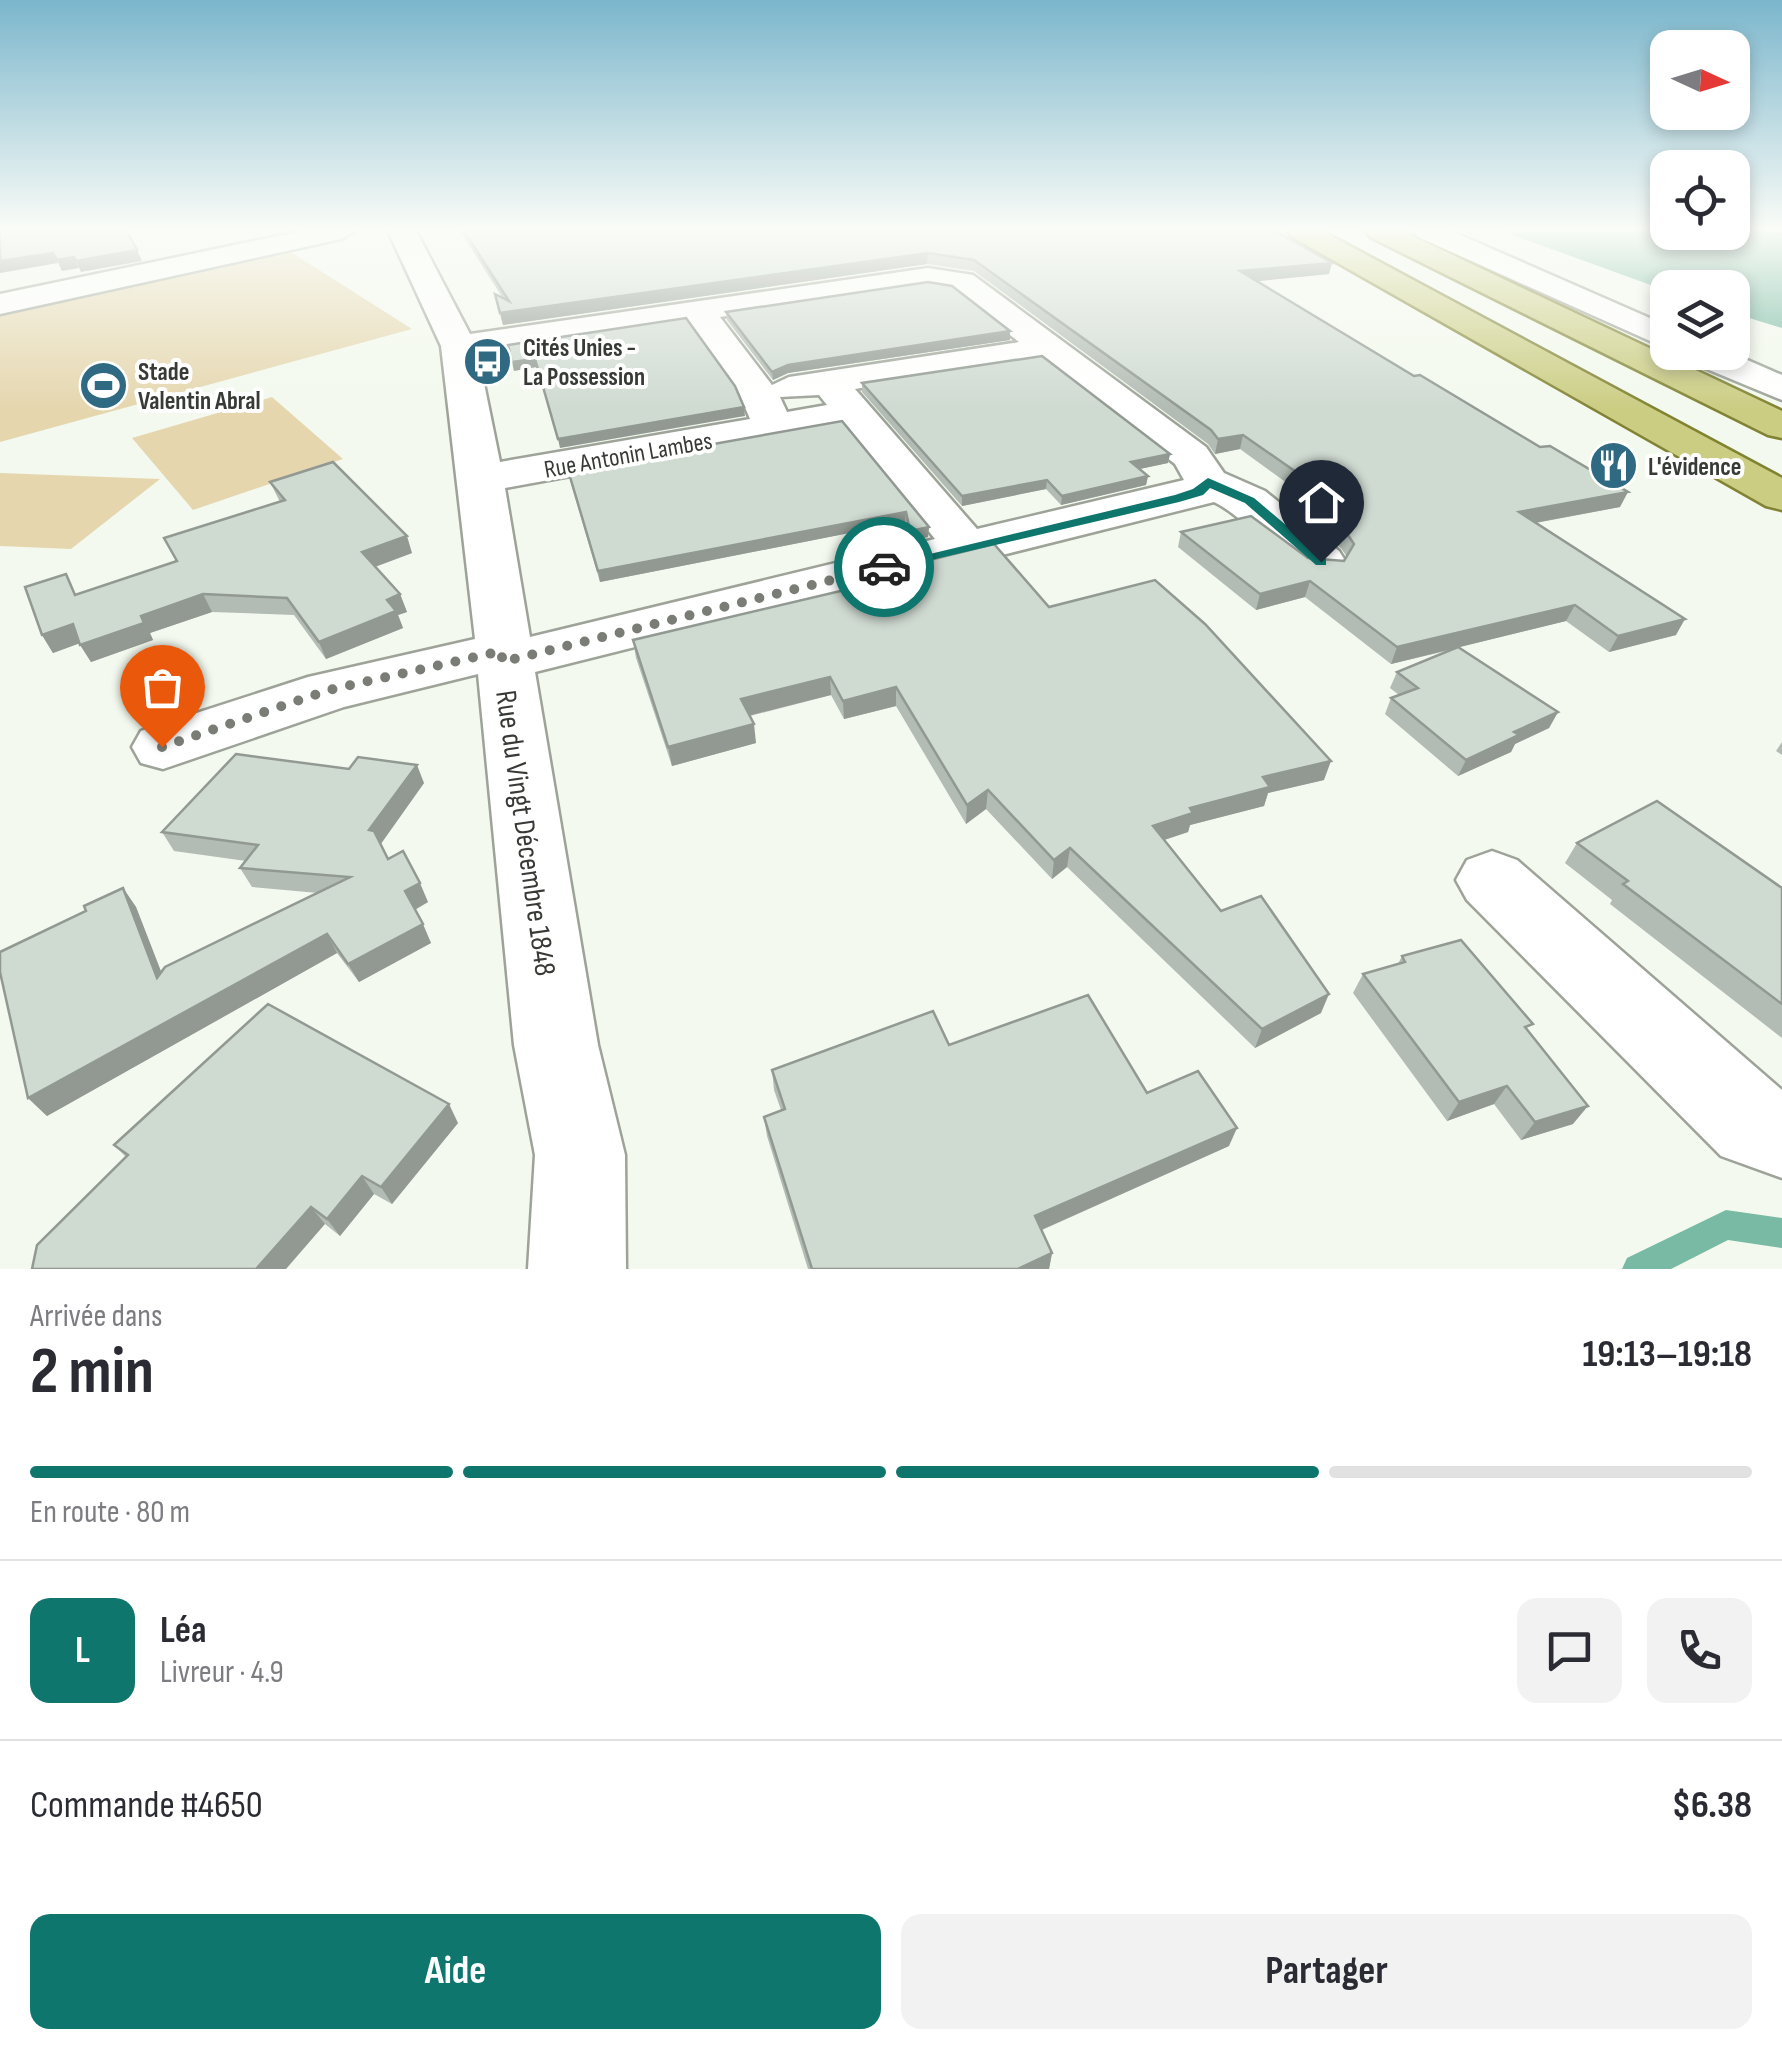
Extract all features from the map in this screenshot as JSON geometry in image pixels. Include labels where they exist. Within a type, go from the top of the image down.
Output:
[{"type":"main road","points":[[1409,290],[1782,496]]},
{"type":"main road","points":[[1463,290],[1782,452]]},
{"type":"main road","points":[[1502,290],[1782,426]]},
{"type":"street","points":[[0,304],[64,290]]},
{"type":"street","name":"Rue du Vingt Décembre 1848","points":[[431,290],[458,346],[481,479],[556,1045],[580,1155],[577,1269]]},
{"type":"street","points":[[458,346],[832,290]]},
{"type":"street","points":[[973,290],[1191,456],[1204,470],[1208,482],[1250,500],[1321,562]]},
{"type":"street","points":[[1560,290],[1650,331]]},
{"type":"street","points":[[696,309],[766,410]]},
{"type":"street","name":"Rue Antonin Lambes","points":[[481,479],[766,410],[840,398],[1048,348]]},
{"type":"street","points":[[1739,370],[1782,389]]},
{"type":"street","points":[[840,398],[966,546]]},
{"type":"street","points":[[162,747],[329,690],[502,656],[1179,498],[1198,492],[1208,482]]},
{"type":"street","points":[[1492,880],[1752,1125],[1782,1134]]},
{"type":"shaded area","name":"Stade Valentin Abral","points":[[96,290],[351,290],[412,329],[0,442],[0,311]]},
{"type":"shaded area","points":[[1750,290],[1782,290],[1782,328],[1750,318]]},
{"type":"shaded area","points":[[272,397],[343,459],[193,510],[132,438]]},
{"type":"shaded area","points":[[0,473],[160,479],[71,549],[0,546]]},
{"type":"building","points":[[502,290],[662,290],[500,313],[495,294],[509,301]]},
{"type":"building","points":[[873,290],[957,290],[1010,331],[788,365],[772,372],[726,312]]},
{"type":"building","points":[[1016,290],[1272,290],[1414,376],[1420,375],[1540,447],[1550,446],[1628,492],[1519,512],[1685,619],[1618,636],[1575,605],[1397,647],[1310,581],[1260,594],[1181,532],[1251,516],[1308,558],[1344,561],[1354,544],[1346,532],[1309,503],[1332,497],[1243,435],[1218,439],[1211,430]]},
{"type":"building","points":[[686,318],[735,386],[744,407],[558,439],[535,359],[512,362],[508,345]]},
{"type":"building","points":[[1042,356],[1170,454],[1131,462],[1148,476],[1062,496],[1047,480],[962,496],[862,383]]},
{"type":"building","points":[[842,421],[929,527],[910,531],[906,512],[598,571],[568,470]]},
{"type":"building","points":[[333,462],[407,536],[362,552],[400,594],[387,600],[396,611],[319,642],[287,598],[203,594],[141,616],[144,623],[80,645],[73,624],[42,635],[25,587],[66,574],[75,595],[177,561],[164,538],[285,500],[270,482]]},
{"type":"building","points":[[994,544],[1049,607],[1155,580],[1205,624],[1331,761],[1263,777],[1270,787],[1190,808],[1193,813],[1153,826],[1221,911],[1261,896],[1329,994],[1262,1029],[1070,848],[1054,860],[988,790],[967,805],[896,687],[843,701],[830,677],[741,699],[754,724],[668,747],[633,640],[921,572],[918,563]]},
{"type":"building","points":[[1458,647],[1558,712],[1466,760],[1391,698],[1418,688],[1397,672]]},
{"type":"building","points":[[236,754],[349,769],[358,757],[417,765],[369,830],[374,831],[388,859],[403,851],[420,883],[405,891],[423,924],[348,964],[327,934],[28,1098],[0,972],[0,952],[86,911],[84,906],[123,888],[157,978],[165,967],[350,877],[240,868],[258,845],[162,832]]},
{"type":"building","points":[[1657,801],[1782,888],[1782,1004],[1623,884],[1628,881],[1577,843]]},
{"type":"building","points":[[1461,940],[1533,1024],[1525,1027],[1588,1106],[1535,1122],[1507,1086],[1459,1102],[1363,974],[1405,962],[1402,956]]},
{"type":"building","points":[[1088,995],[1147,1093],[1198,1071],[1237,1128],[1035,1216],[1052,1253],[1018,1269],[812,1269],[764,1117],[785,1109],[772,1070],[933,1011],[949,1045]]},
{"type":"building","points":[[268,1004],[449,1104],[381,1187],[362,1176],[327,1219],[311,1207],[256,1269],[32,1269],[37,1245],[128,1155],[114,1145]]},
{"type":"waterway","points":[[1638,1269],[1726,1225],[1782,1233]]},
{"type":"way so far","points":[[162,747],[255,712],[329,690],[502,651],[502,662],[884,567]]},
{"type":"place","name":"Cités Unies - La Possession","points":[[488,361]]},
{"type":"place","name":"Stade Valentin Abral","points":[[103,385]]},
{"type":"place","name":"L'évidence","points":[[1613,466]]},
{"type":"route","points":[[884,567],[1179,498],[1198,492],[1208,482],[1250,500],[1321,562]]}]
